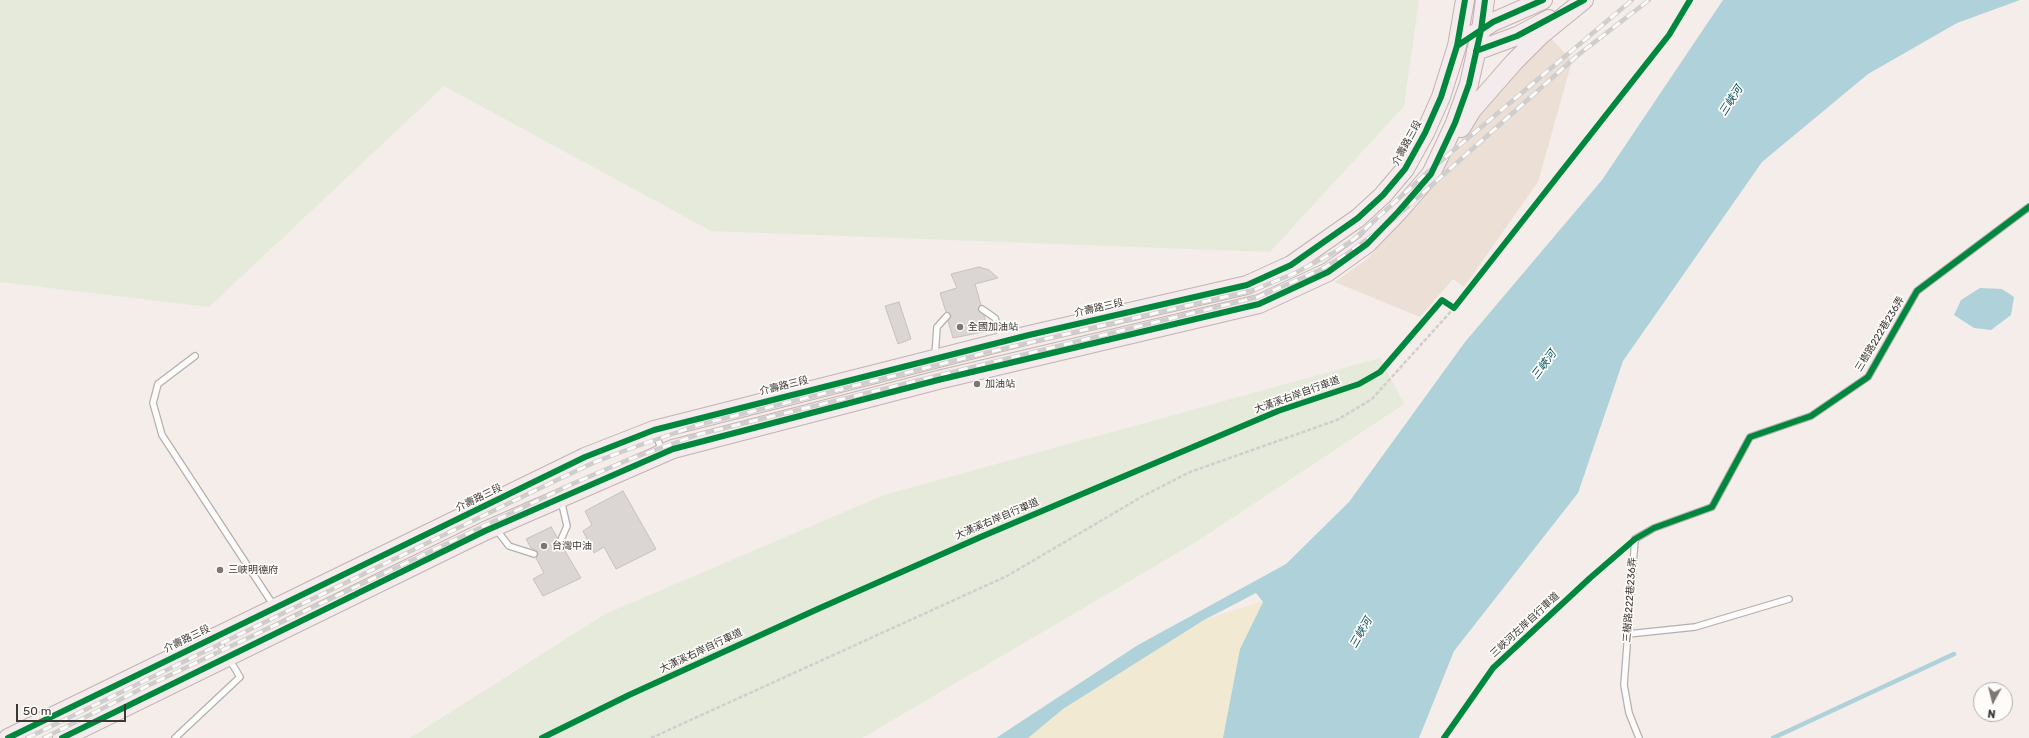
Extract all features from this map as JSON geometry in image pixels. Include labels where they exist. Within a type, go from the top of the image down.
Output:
[{"type":"main road","name":"介壽路三段","points":[[8,738],[585,457],[654,430],[1003,341],[1247,285],[1291,265],[1358,218],[1383,195],[1405,169],[1425,133],[1441,97],[1457,46],[1465,0]]},
{"type":"main road","points":[[1430,174],[1455,123],[1469,84],[1481,30],[1485,0]]},
{"type":"main road","points":[[1457,46],[1481,30],[1543,0]]},
{"type":"main road","points":[[1476,50],[1517,36],[1581,2]]},
{"type":"main road","points":[[62,738],[495,527],[662,453],[938,380],[1259,304],[1328,272],[1367,244],[1398,212],[1430,174],[1472,110],[1541,35],[1581,2]]},
{"type":"lane","name":"三樹路222巷236弄","points":[[1639,738],[1629,712],[1624,685],[1634,539],[1654,528],[1712,506],[1750,437],[1811,416],[1868,377],[1917,291],[2029,207]]},
{"type":"lane","points":[[982,309],[995,318],[1003,341]]},
{"type":"lane","points":[[934,359],[937,327],[947,316]]},
{"type":"lane","points":[[195,356],[158,384],[153,403],[162,435],[275,608]]},
{"type":"lane","points":[[654,430],[662,453]]},
{"type":"lane","points":[[560,498],[567,526],[560,542]]},
{"type":"lane","points":[[495,527],[509,546],[534,554]]},
{"type":"lane","points":[[1628,634],[1695,627],[1789,599]]},
{"type":"lane","points":[[175,738],[240,677],[216,637]]},
{"type":"path","points":[[651,738],[1007,576],[1143,496],[1190,472],[1337,420],[1372,399],[1458,302]]},
{"type":"path","points":[[1448,304],[1454,308]]},
{"type":"shaded area","points":[[0,0],[1419,0],[1404,106],[1270,252],[711,231],[444,86],[209,307],[0,282]]},
{"type":"shaded area","points":[[1551,38],[1572,61],[1538,182],[1464,287],[1453,279],[1420,317],[1335,282],[1367,259],[1422,200],[1463,137],[1508,78]]},
{"type":"shaded area","points":[[1380,358],[1404,404],[1196,542],[862,738],[410,738],[605,614],[884,495]]},
{"type":"sand","points":[[1263,601],[1240,649],[1223,738],[1028,738],[1063,709],[1204,620]]},
{"type":"water","name":"三峽河","points":[[1723,0],[2020,0],[1957,23],[1868,74],[1762,162],[1623,361],[1578,493],[1454,651],[1419,738],[1223,738],[1240,649],[1263,602],[1256,593],[1204,620],[1063,709],[1028,738],[996,738],[1138,645],[1286,564],[1349,502],[1465,342],[1602,180]]},
{"type":"water","points":[[1980,288],[2002,289],[2014,297],[2011,315],[1991,330],[1974,328],[1954,315],[1961,300]]},
{"type":"building","points":[[979,267],[989,270],[998,278],[975,284],[981,305],[978,310],[984,315],[988,331],[953,338],[948,321],[951,315],[946,312],[940,293],[957,288],[951,274]]},
{"type":"building","points":[[899,302],[911,339],[898,344],[885,306]]},
{"type":"building","points":[[623,491],[656,549],[616,569],[604,547],[594,553],[583,531],[592,525],[585,511]]},
{"type":"building","points":[[551,527],[557,537],[556,544],[562,546],[581,578],[543,596],[533,579],[544,573],[536,558],[538,555],[537,551],[531,548],[526,539]]},
{"type":"waterway","points":[[1773,738],[1954,654]]},
{"type":"railway","points":[[27,738],[536,490],[595,462],[632,448],[698,425],[981,354],[1254,290],[1295,273],[1333,253],[1354,239],[1429,171],[1632,0]]},
{"type":"railway","points":[[44,738],[145,687],[570,485],[630,459],[700,434],[1258,297],[1318,271],[1344,256],[1388,224],[1578,55],[1649,0]]},
{"type":"cycle path","points":[[8,738],[585,457],[654,430],[1029,335],[1247,285],[1291,265],[1358,218],[1383,195],[1405,169],[1425,133],[1441,97],[1457,46],[1465,0]]},
{"type":"cycle path","points":[[62,738],[485,531],[673,449],[938,380],[1259,304],[1328,272],[1367,244],[1398,212],[1431,174],[1455,123],[1469,84],[1481,30],[1485,0]]},
{"type":"cycle path","points":[[1457,46],[1493,22],[1543,0]]},
{"type":"cycle path","points":[[1476,51],[1517,36],[1584,0]]},
{"type":"cycle path","name":"大漢溪右岸自行車道","points":[[542,738],[629,695],[983,536],[1278,411],[1359,384],[1380,372],[1442,300],[1454,308],[1669,35],[1690,0]]},
{"type":"cycle path","name":"三峽河左岸自行車道","points":[[1444,738],[1493,668],[1590,578],[1635,539],[1654,528],[1712,507],[1750,437],[1811,416],[1868,377],[1917,291],[2029,207]]},
{"type":"place","name":"全國加油站","points":[[960,327]]},
{"type":"place","name":"加油站","points":[[977,384]]},
{"type":"place","name":"台灣中油","points":[[544,546]]},
{"type":"place","name":"三峽明德府","points":[[220,570]]}]
